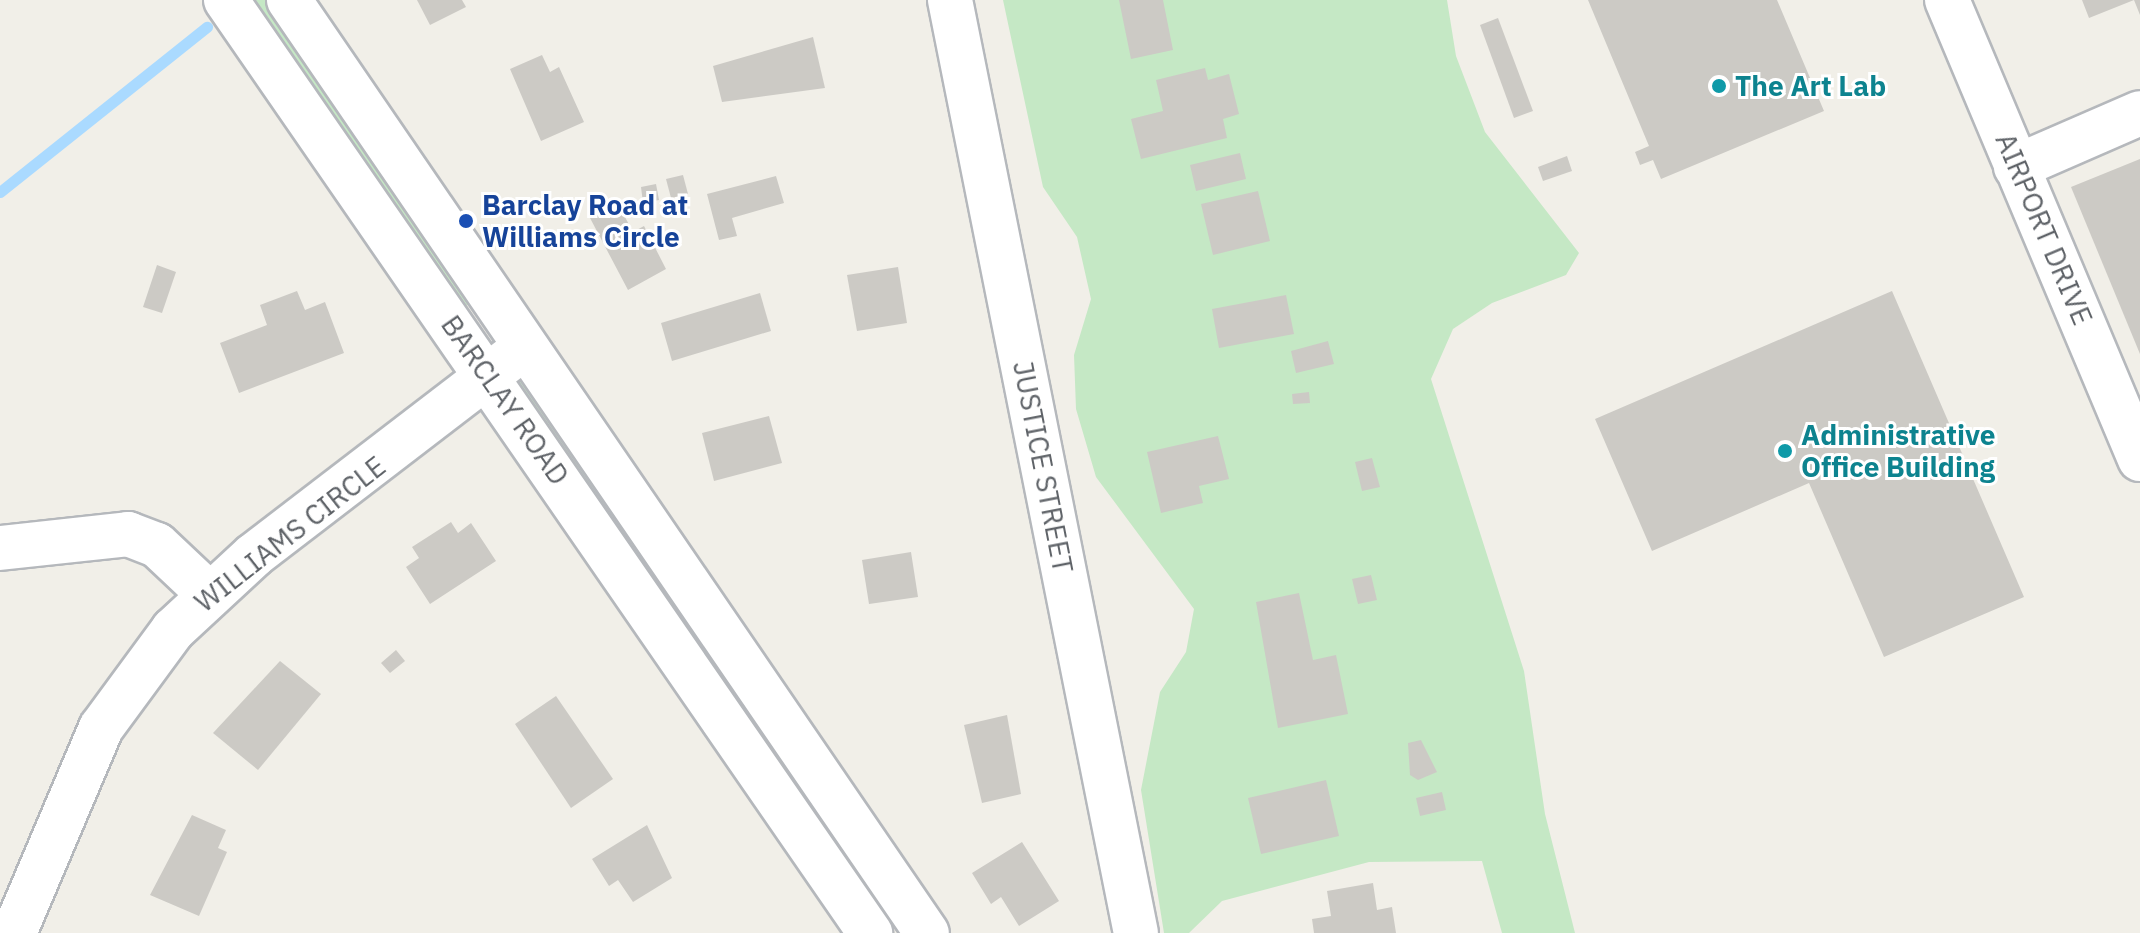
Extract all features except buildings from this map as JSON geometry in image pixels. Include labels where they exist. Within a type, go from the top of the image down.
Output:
[{"type":"street","name":"BARCLAY ROAD","points":[[226,0],[491,379],[870,933]]},
{"type":"street","name":"BARCLAY ROAD","points":[[289,0],[927,933]]},
{"type":"street","name":"JUSTICE STREET","points":[[950,0],[1136,933]]},
{"type":"street","name":"AIRPORT DRIVE","points":[[1947,0],[2140,459]]},
{"type":"street","points":[[2016,167],[2140,113]]},
{"type":"street","name":"WILLIAMS CIRCLE","points":[[14,933],[101,728],[208,593],[491,379],[525,342]]},
{"type":"street","points":[[0,548],[128,534],[157,545],[208,593]]},
{"type":"street","points":[[780,802],[819,775]]},
{"type":"green space","points":[[241,0],[274,0],[470,300],[467,306]]},
{"type":"green space","points":[[1003,0],[1447,0],[1456,56],[1485,132],[1579,253],[1566,275],[1492,303],[1453,329],[1431,379],[1524,671],[1545,814],[1575,933],[1502,933],[1482,861],[1369,862],[1222,901],[1189,933],[1164,933],[1141,790],[1160,692],[1186,652],[1194,609],[1096,477],[1076,409],[1074,355],[1091,299],[1077,237],[1043,187]]},
{"type":"green space","points":[[521,369],[787,759],[783,763],[506,374]]},
{"type":"waterway","points":[[0,192],[207,27]]},
{"type":"place","name":"The Art Lab","points":[[1719,86]]},
{"type":"place","name":"Barclay Road at Williams Circle","points":[[466,221]]},
{"type":"place","name":"Administrative Office Building","points":[[1785,451]]}]
